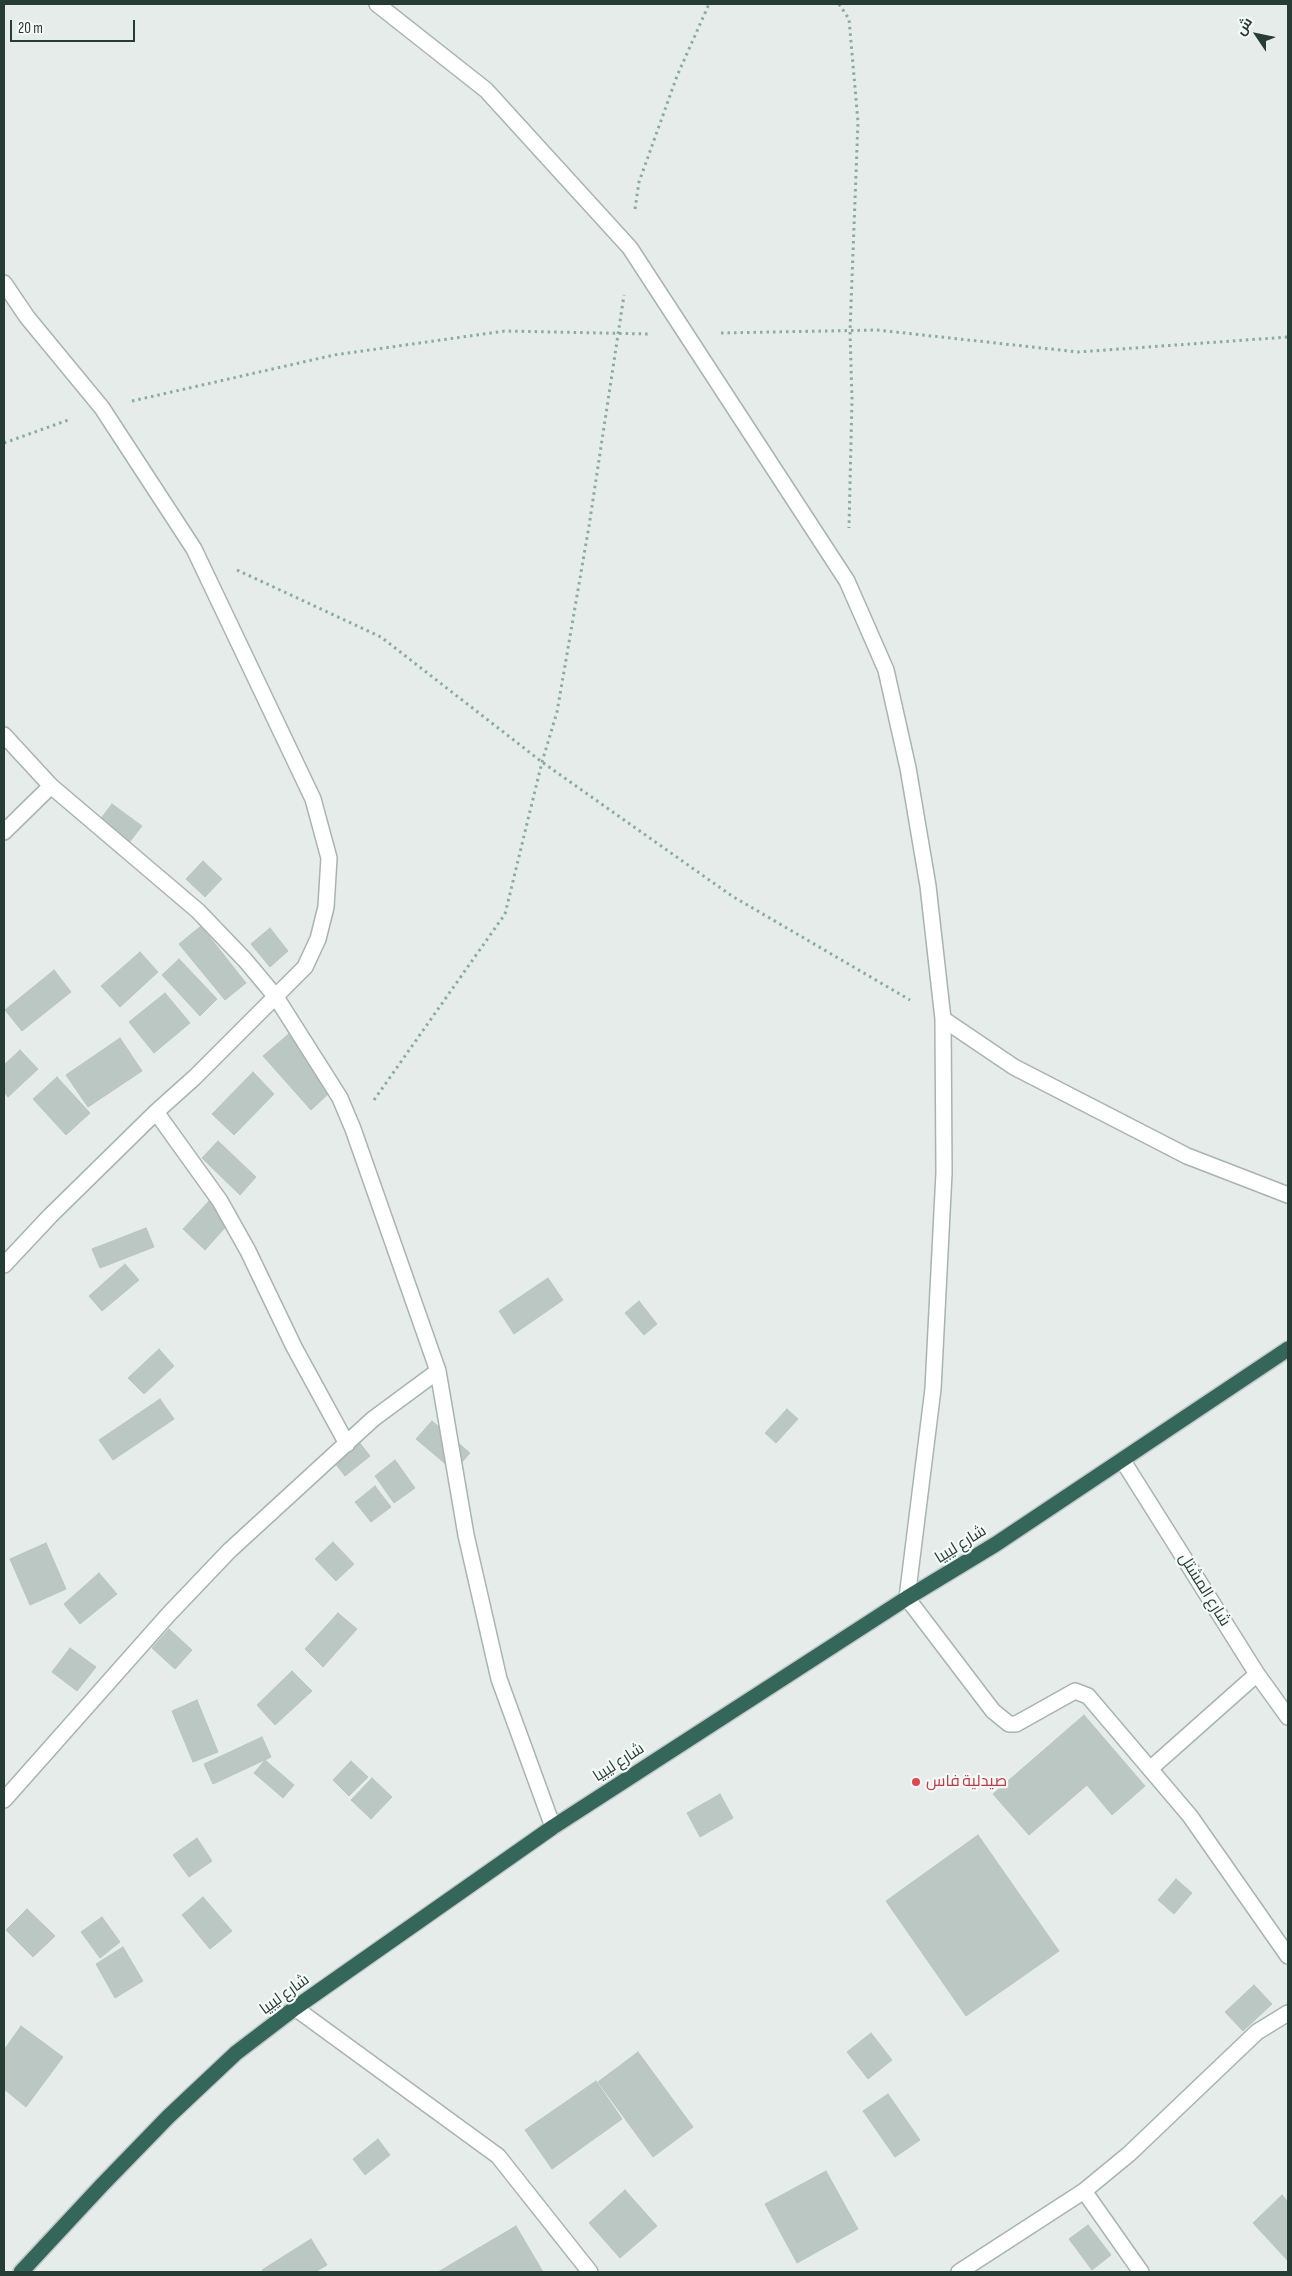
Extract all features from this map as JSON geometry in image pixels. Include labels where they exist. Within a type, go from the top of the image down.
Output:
[{"type":"highway","name":"شارع ليبيا","points":[[21,2272],[168,2117],[236,2054],[295,2008],[553,1827],[908,1598],[996,1544],[1123,1461],[1288,1349]]},
{"type":"street","points":[[377,4],[486,90],[630,248],[847,581],[886,670],[908,768],[920,836],[928,886],[943,1019],[944,1173],[933,1389],[908,1598],[993,1711],[1009,1724],[1016,1724],[1075,1691],[1088,1696],[1190,1816],[1288,1956]]},
{"type":"street","points":[[4,283],[27,317],[102,408],[194,549],[313,799],[329,858],[326,906],[318,939],[305,967],[195,1077],[156,1112],[50,1216],[4,1265]]},
{"type":"street","points":[[4,302],[27,317]]},
{"type":"street","points":[[4,735],[51,786],[198,911],[245,960],[276,997],[340,1098],[353,1129],[438,1371],[466,1534],[499,1679],[553,1827]]},
{"type":"street","points":[[4,832],[51,786]]},
{"type":"street","points":[[943,1019],[1014,1067],[1179,1152],[1288,1195]]},
{"type":"street","points":[[156,1112],[220,1201],[248,1251],[294,1347],[346,1444]]},
{"type":"street","points":[[4,1800],[168,1614],[229,1551],[373,1419],[438,1371]]},
{"type":"street","name":"شارع المشتل","points":[[1123,1461],[1257,1674],[1288,1717]]},
{"type":"street","points":[[1150,1769],[1257,1674]]},
{"type":"street","points":[[295,2008],[498,2156],[590,2272]]},
{"type":"street","points":[[959,2272],[1084,2191],[1129,2154],[1257,2032],[1288,2013]]},
{"type":"street","points":[[1084,2191],[1141,2272]]},
{"type":"path","points":[[353,1129],[505,914],[542,762],[557,712],[619,333],[639,182],[677,76],[709,4]]},
{"type":"path","points":[[839,4],[849,19],[858,122],[850,331],[852,400],[848,533]]},
{"type":"path","points":[[4,443],[102,408],[334,355],[505,332],[686,334],[877,330],[1078,352],[1288,337]]},
{"type":"path","points":[[194,549],[381,637],[542,762],[732,896],[943,1019]]},
{"type":"building","points":[[112,804],[142,826],[121,853],[92,830]]},
{"type":"building","points":[[203,861],[222,879],[205,897],[186,879]]},
{"type":"building","points":[[201,926],[246,983],[225,1000],[179,944]]},
{"type":"building","points":[[270,928],[288,951],[270,967],[251,944]]},
{"type":"building","points":[[140,952],[158,972],[120,1007],[101,986]]},
{"type":"building","points":[[179,959],[217,999],[200,1016],[162,975]]},
{"type":"building","points":[[54,970],[71,992],[22,1031],[5,1010]]},
{"type":"building","points":[[165,993],[190,1023],[154,1053],[129,1022]]},
{"type":"building","points":[[291,1032],[339,1084],[311,1110],[263,1056]]},
{"type":"building","points":[[120,1038],[142,1071],[88,1107],[66,1075]]},
{"type":"building","points":[[20,1050],[38,1069],[8,1097],[4,1092],[4,1065]]},
{"type":"building","points":[[253,1072],[274,1094],[234,1135],[212,1114]]},
{"type":"building","points":[[57,1077],[90,1113],[66,1135],[33,1099]]},
{"type":"building","points":[[218,1141],[256,1177],[240,1195],[202,1158]]},
{"type":"building","points":[[209,1201],[231,1221],[205,1250],[183,1229]]},
{"type":"building","points":[[146,1228],[154,1247],[100,1268],[92,1249]]},
{"type":"building","points":[[125,1264],[139,1280],[102,1311],[89,1296]]},
{"type":"building","points":[[548,1278],[563,1300],[514,1334],[499,1311]]},
{"type":"building","points":[[639,1301],[657,1324],[644,1335],[625,1313]]},
{"type":"building","points":[[159,1349],[174,1366],[144,1394],[128,1378]]},
{"type":"building","points":[[160,1399],[174,1419],[113,1460],[99,1440]]},
{"type":"building","points":[[787,1409],[798,1419],[776,1443],[765,1433]]},
{"type":"building","points":[[432,1421],[470,1453],[454,1471],[416,1439]]},
{"type":"building","points":[[356,1438],[370,1456],[345,1476],[331,1458]]},
{"type":"building","points":[[395,1460],[415,1488],[394,1503],[375,1476]]},
{"type":"building","points":[[375,1486],[391,1507],[371,1522],[355,1502]]},
{"type":"building","points":[[333,1542],[354,1564],[336,1581],[315,1559]]},
{"type":"building","points":[[46,1543],[66,1589],[30,1605],[10,1559]]},
{"type":"building","points":[[99,1573],[117,1594],[80,1624],[64,1604]]},
{"type":"building","points":[[338,1613],[357,1629],[323,1667],[305,1649]]},
{"type":"building","points":[[169,1629],[192,1650],[175,1669],[152,1648]]},
{"type":"building","points":[[70,1648],[96,1667],[77,1691],[52,1672]]},
{"type":"building","points":[[292,1671],[312,1691],[275,1725],[257,1705]]},
{"type":"building","points":[[197,1700],[218,1752],[193,1762],[172,1711]]},
{"type":"building","points":[[1084,1715],[1145,1786],[1112,1815],[1087,1785],[1029,1835],[993,1794]]},
{"type":"building","points":[[262,1737],[271,1757],[213,1784],[204,1764]]},
{"type":"building","points":[[265,1760],[294,1785],[283,1798],[254,1773]]},
{"type":"building","points":[[351,1761],[368,1777],[349,1796],[333,1780]]},
{"type":"building","points":[[372,1778],[392,1797],[371,1819],[351,1800]]},
{"type":"building","points":[[720,1794],[733,1818],[700,1837],[687,1813]]},
{"type":"building","points":[[978,1835],[1059,1951],[966,2016],[886,1901]]},
{"type":"building","points":[[197,1838],[212,1861],[189,1877],[173,1855]]},
{"type":"building","points":[[1176,1879],[1192,1893],[1174,1914],[1158,1900]]},
{"type":"building","points":[[203,1897],[232,1931],[210,1949],[182,1915]]},
{"type":"building","points":[[27,1909],[55,1936],[33,1957],[6,1930]]},
{"type":"building","points":[[102,1917],[120,1942],[100,1958],[81,1932]]},
{"type":"building","points":[[123,1947],[143,1981],[115,1998],[96,1964]]},
{"type":"building","points":[[1254,1985],[1272,2004],[1243,2031],[1225,2012]]},
{"type":"building","points":[[21,2026],[63,2057],[26,2107],[4,2089],[4,2050]]},
{"type":"building","points":[[871,2033],[892,2060],[868,2079],[847,2052]]},
{"type":"building","points":[[638,2052],[693,2127],[653,2157],[598,2082]]},
{"type":"building","points":[[596,2081],[622,2119],[552,2169],[525,2130]]},
{"type":"building","points":[[888,2094],[920,2140],[895,2157],[863,2111]]},
{"type":"building","points":[[378,2139],[390,2155],[365,2175],[353,2159]]},
{"type":"building","points":[[826,2171],[858,2229],[797,2263],[765,2204]]},
{"type":"building","points":[[625,2190],[657,2226],[620,2258],[589,2223]]},
{"type":"building","points":[[1282,2195],[1288,2202],[1288,2261],[1253,2223]]},
{"type":"building","points":[[1088,2225],[1111,2255],[1092,2270],[1069,2239]]},
{"type":"building","points":[[516,2226],[543,2272],[438,2272]]},
{"type":"building","points":[[311,2239],[327,2265],[315,2272],[264,2272],[262,2270]]},
{"type":"place","name":"صيدلية فاس","points":[[916,1782]]}]
